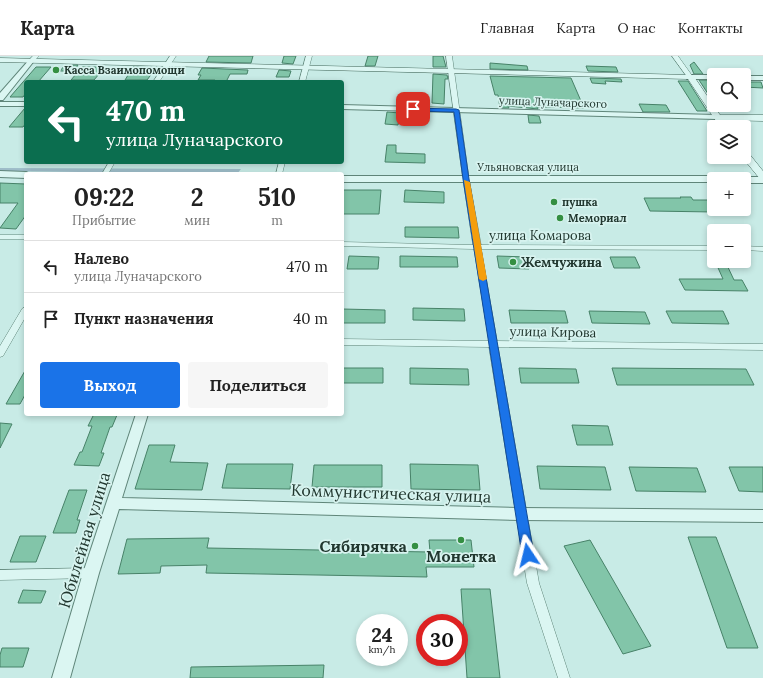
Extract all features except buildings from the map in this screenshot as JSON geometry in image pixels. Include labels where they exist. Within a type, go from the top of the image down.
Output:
[{"type":"main road","points":[[0,60],[33,58],[167,65],[451,70],[690,77],[718,120]]},
{"type":"main road","name":"улица Луначарского","points":[[716,117],[763,118]]},
{"type":"main road","points":[[751,162],[763,178]]},
{"type":"street","points":[[157,80],[173,56]]},
{"type":"street","points":[[303,80],[309,56]]},
{"type":"street","points":[[449,56],[466,179],[533,583],[564,678]]},
{"type":"street","points":[[675,56],[690,77],[707,77]]},
{"type":"street","points":[[0,98],[33,58]]},
{"type":"street","points":[[751,78],[763,78]]},
{"type":"street","points":[[0,104],[24,104]]},
{"type":"street","name":"улица Луначарского","points":[[344,107],[716,117]]},
{"type":"street","points":[[0,174],[24,175]]},
{"type":"street","points":[[751,179],[763,178]]},
{"type":"street","name":"Ульяновская улица","points":[[344,179],[707,180]]},
{"type":"street","points":[[0,237],[24,238]]},
{"type":"street","name":"улица Комарова","points":[[344,244],[477,247],[707,248]]},
{"type":"street","points":[[751,248],[763,249]]},
{"type":"street","points":[[0,354],[24,312]]},
{"type":"street","name":"улица Кирова","points":[[344,342],[763,347]]},
{"type":"street","name":"Юбилейная улица","points":[[62,678],[91,573],[141,416]]},
{"type":"street","name":"Коммунистическая улица","points":[[114,503],[521,514],[763,516]]},
{"type":"street","points":[[0,575],[91,573]]},
{"type":"shaded area","points":[[0,168],[241,169],[239,172],[0,171]]},
{"type":"slow traffic","points":[[466,182],[483,279]]},
{"type":"place","name":"Касса Взаимопомощи","points":[[56,70]]},
{"type":"place","name":"пушка","points":[[554,202]]},
{"type":"place","name":"Мемориал","points":[[560,218]]},
{"type":"place","name":"Жемчужина","points":[[513,262]]},
{"type":"place","name":"Монетка","points":[[461,540]]},
{"type":"place","name":"Сибирячка","points":[[415,546]]},
{"type":"route","points":[[413,109],[456,110],[528,555]]}]
